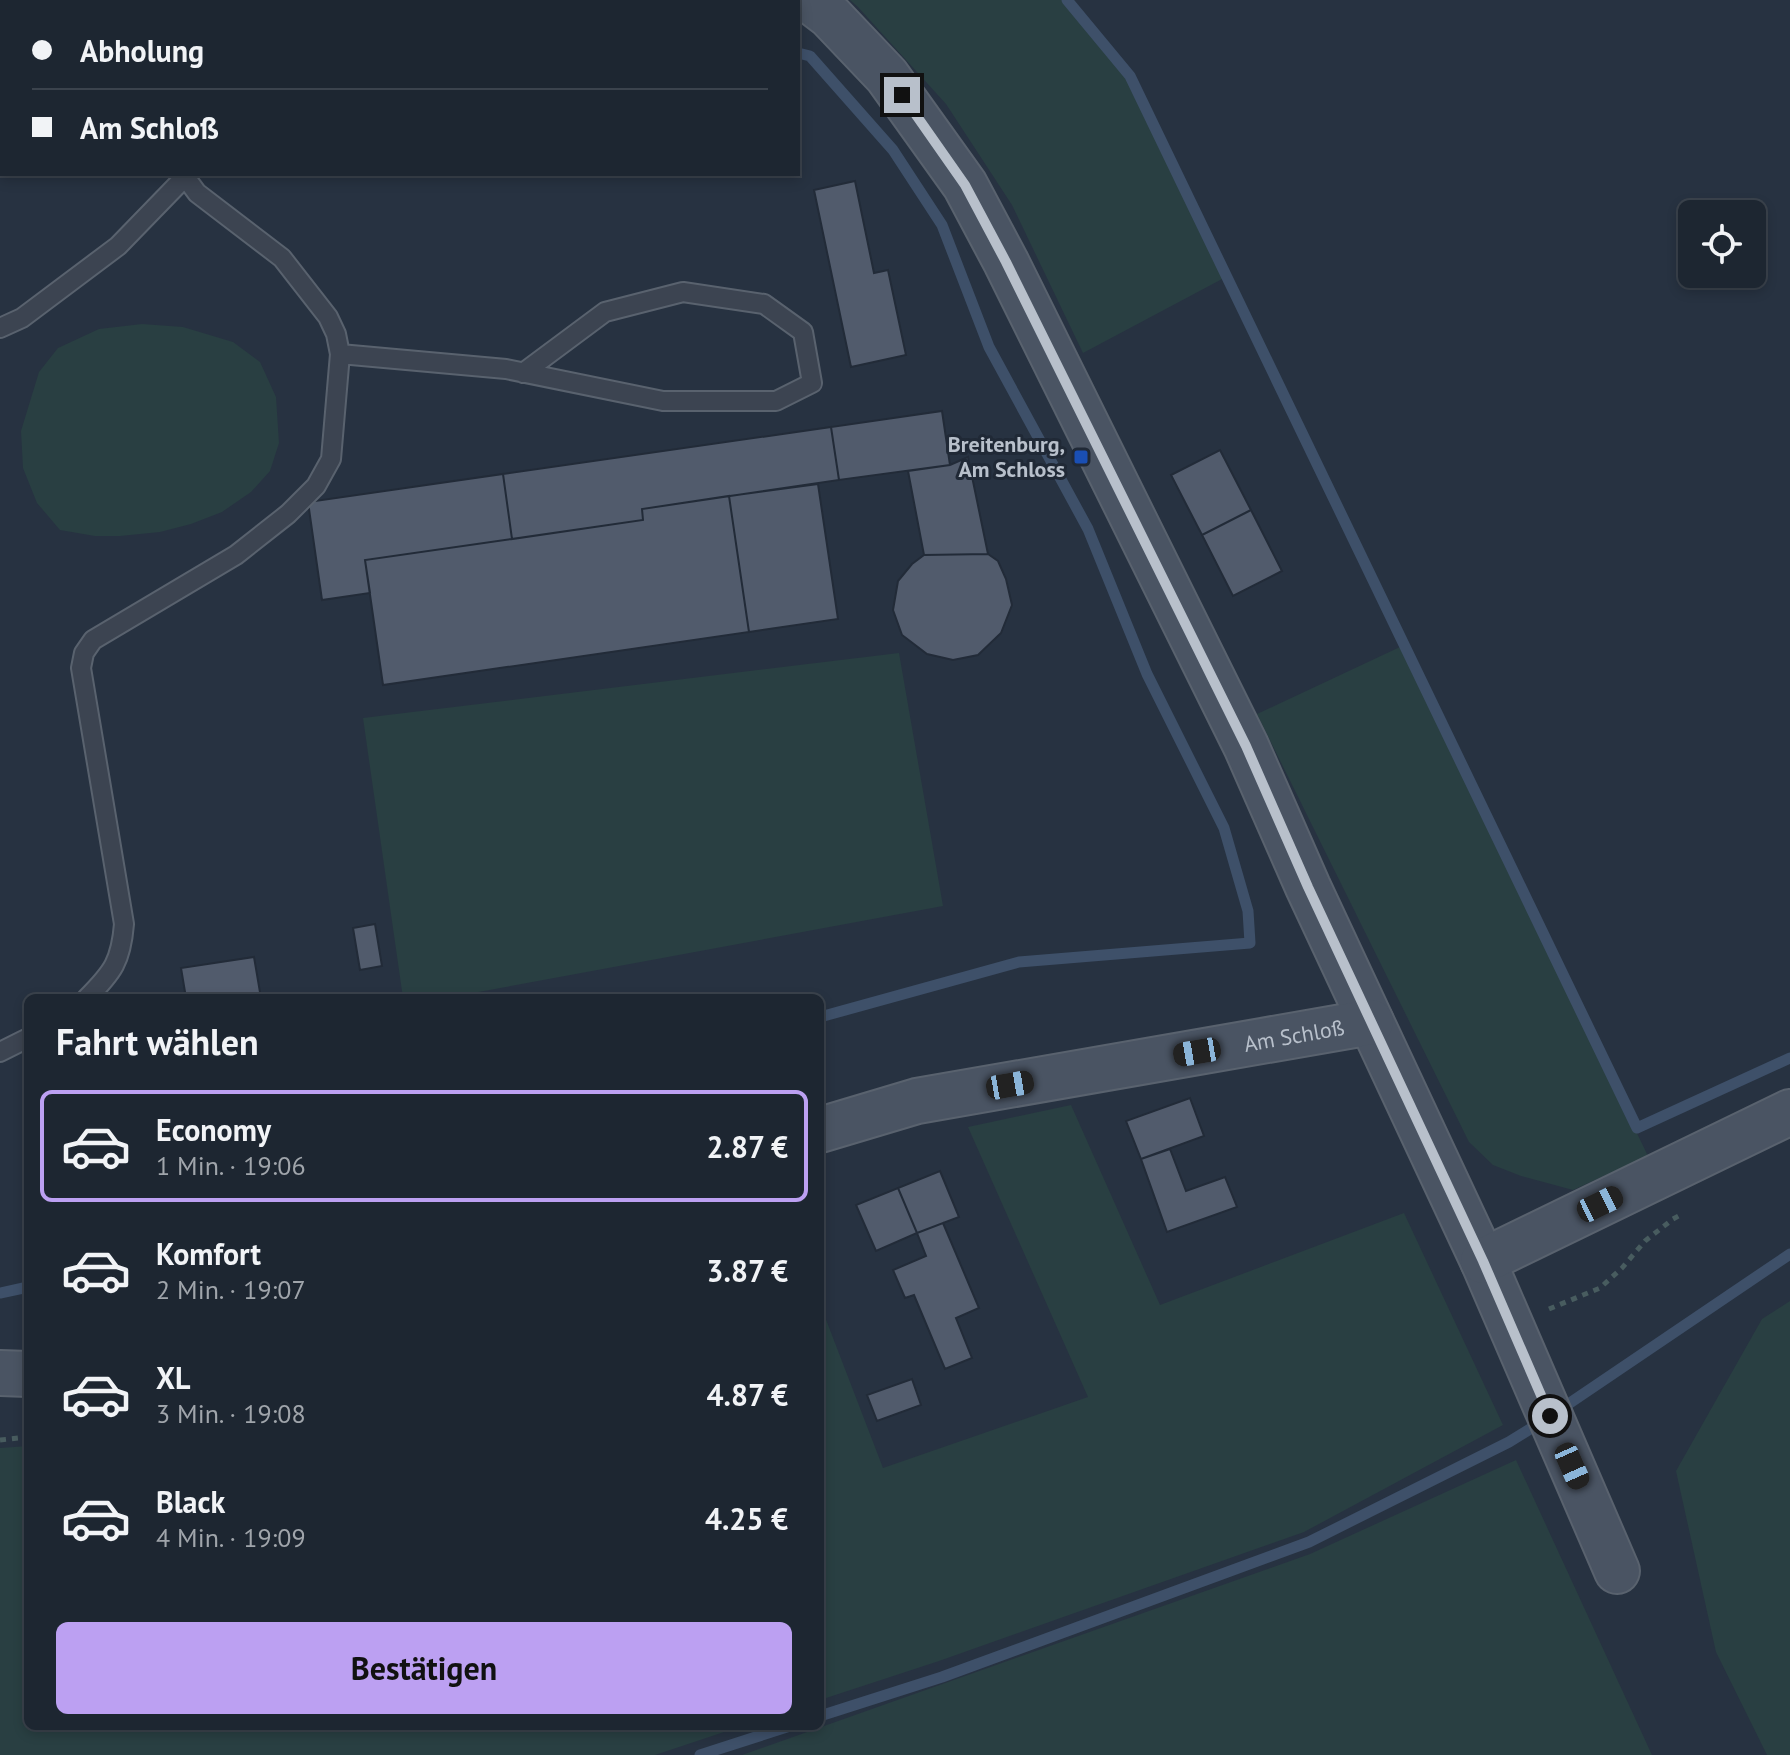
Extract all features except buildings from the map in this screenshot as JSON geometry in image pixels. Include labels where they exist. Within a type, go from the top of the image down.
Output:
[{"type":"main road","name":"Am Schloß","points":[[809,0],[830,16],[887,76],[965,185],[1246,746],[1371,1022],[917,1101],[824,1129]]},
{"type":"main road","points":[[1371,1022],[1483,1261],[1617,1571]]},
{"type":"main road","points":[[1483,1261],[1790,1112]]},
{"type":"main road","points":[[0,1373],[24,1374]]},
{"type":"lane","points":[[0,328],[22,318],[118,246],[183,176],[197,193],[282,258],[328,317],[340,354],[331,459],[316,486],[288,514],[236,555],[93,640],[84,653],[81,668],[124,924],[122,946],[115,967],[91,994]]},
{"type":"lane","points":[[340,354],[506,369],[523,373],[663,401],[776,401],[812,383],[803,332],[764,304],[683,292],[605,312],[523,373]]},
{"type":"lane","points":[[0,1052],[24,1040]]},
{"type":"path","points":[[1600,1288],[1645,1241],[1686,1212]]},
{"type":"path","points":[[0,1440],[24,1437]]},
{"type":"green space","points":[[850,0],[1062,0],[1127,77],[1224,278],[1083,353],[1012,205],[946,104]]},
{"type":"green space","points":[[142,324],[183,327],[233,342],[260,362],[276,397],[279,443],[270,471],[251,492],[222,512],[191,524],[160,532],[120,536],[95,536],[60,530],[37,503],[23,468],[21,431],[39,372],[58,348],[99,329]]},
{"type":"green space","points":[[1400,647],[1648,1156],[1573,1190],[1493,1165],[1469,1142],[1257,714]]},
{"type":"green space","points":[[899,653],[943,906],[468,994],[402,994],[363,718]]},
{"type":"green space","points":[[1071,1105],[1160,1305],[1404,1213],[1503,1425],[1304,1532],[824,1699],[824,1314],[883,1468],[1088,1397],[968,1127]]},
{"type":"green space","points":[[1790,1301],[1790,1755],[1767,1755],[1716,1652],[1676,1471],[1762,1319]]},
{"type":"green space","points":[[24,1446],[24,1730],[730,1730],[655,1755],[0,1755],[0,1448]]},
{"type":"green space","points":[[1516,1460],[1652,1755],[742,1755],[813,1730],[824,1730],[824,1726],[1310,1554]]},
{"type":"waterway","points":[[1067,0],[1130,76],[1637,1128],[1790,1058]]},
{"type":"waterway","points":[[800,54],[810,56],[893,150],[942,225],[989,347],[1088,529],[1147,674],[1224,828],[1248,911],[1250,943],[1019,962],[824,1016]]},
{"type":"waterway","points":[[1558,1411],[1790,1254]]},
{"type":"waterway","points":[[0,1293],[24,1288]]},
{"type":"waterway","points":[[824,1715],[942,1677],[1309,1542],[1509,1442],[1543,1421]]},
{"type":"waterway","points":[[700,1755],[778,1730]]},
{"type":"place","name":"Breitenburg, Am Schloss","points":[[1081,457]]},
{"type":"route","points":[[902,95],[965,185],[1006,262],[1246,746],[1308,887],[1483,1261],[1550,1416]]}]
